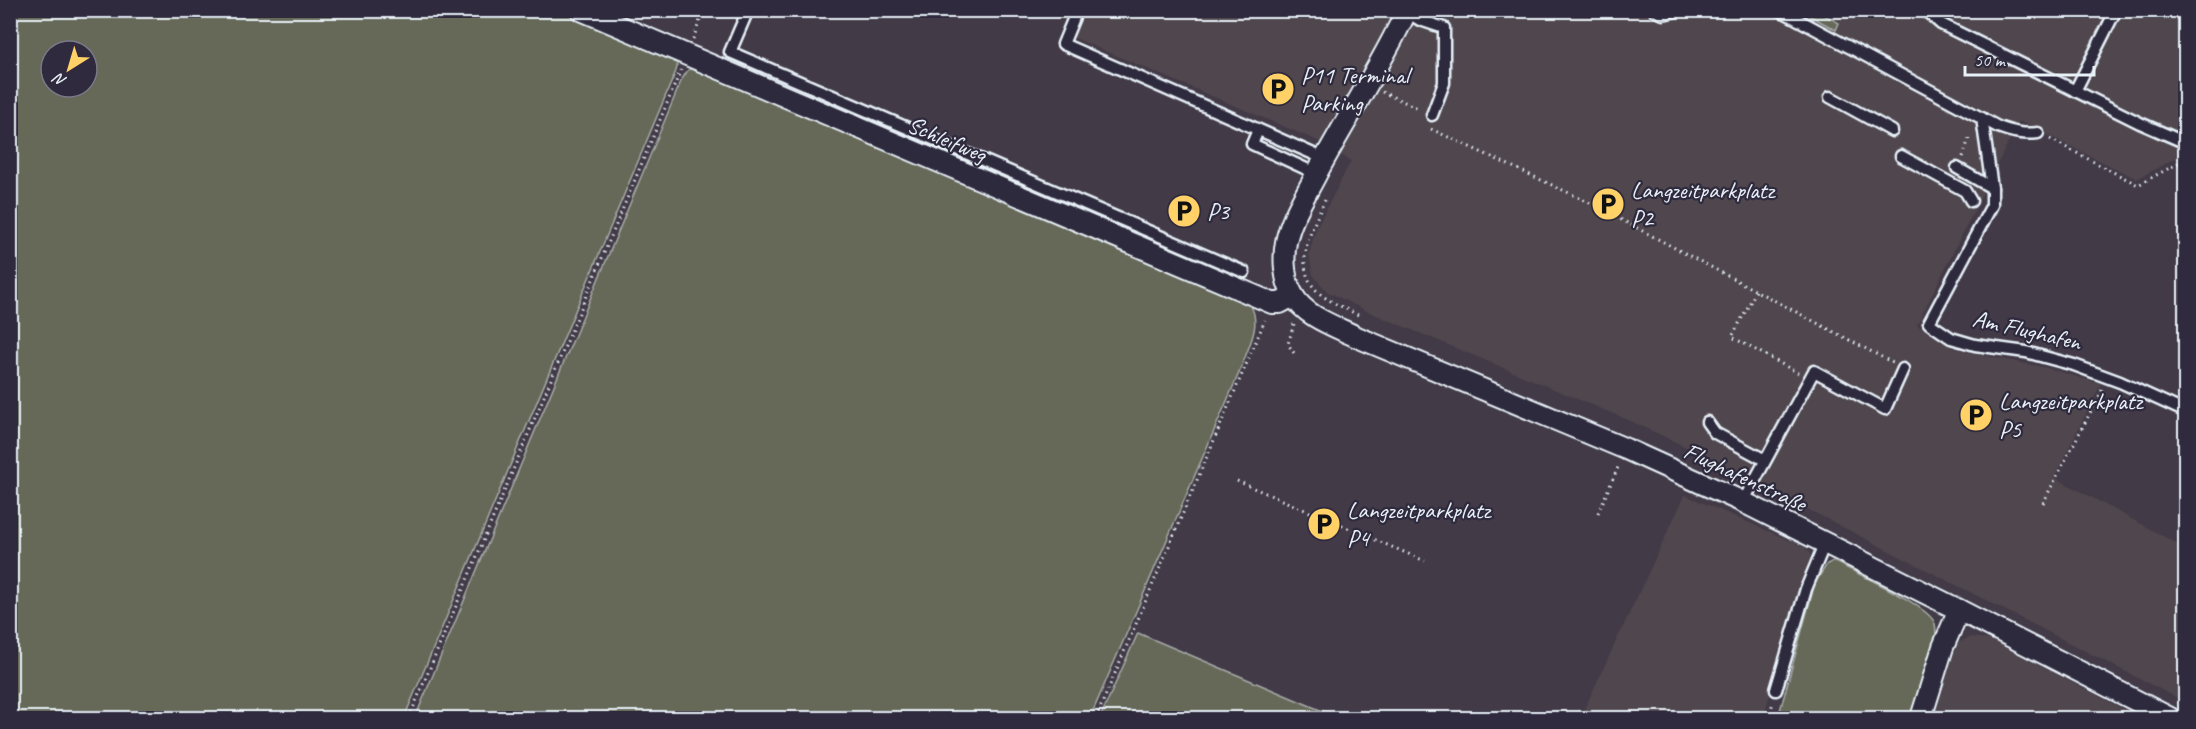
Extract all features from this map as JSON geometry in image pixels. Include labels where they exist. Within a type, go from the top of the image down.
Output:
[{"type":"street","name":"Schleifweg","points":[[581,10],[1272,303]]},
{"type":"street","points":[[1272,303],[1280,303],[1293,296],[1284,253],[1287,238],[1321,166],[1407,11]]},
{"type":"street","name":"Flughafenstraße","points":[[1293,296],[1310,312],[1357,337],[1626,449],[1743,502],[2170,718]]},
{"type":"street","points":[[1922,718],[1943,647],[1959,610]]},
{"type":"lane","points":[[748,10],[730,52],[1244,272]]},
{"type":"lane","points":[[1077,10],[1063,44],[1258,130],[1321,166]]},
{"type":"lane","points":[[1654,10],[1663,14],[1681,10]]},
{"type":"lane","points":[[1780,10],[1982,118],[2012,132],[2041,135]]},
{"type":"lane","points":[[1925,10],[1941,24],[2186,143]]},
{"type":"lane","points":[[2075,91],[2116,10]]},
{"type":"lane","points":[[1407,11],[1420,20],[1444,28],[1444,83],[1432,115]]},
{"type":"lane","points":[[1830,97],[1892,131]]},
{"type":"lane","name":"Am Flughafen","points":[[1982,118],[1992,188],[1992,205],[1929,323],[1951,338],[1975,345],[2026,352],[2074,365],[2186,412]]},
{"type":"lane","points":[[1258,130],[1252,144],[1321,166]]},
{"type":"lane","points":[[1901,156],[1965,190],[1971,201]]},
{"type":"lane","points":[[1960,163],[1992,188]]},
{"type":"lane","points":[[1743,502],[1814,371],[1885,408],[1903,369]]},
{"type":"lane","points":[[1707,422],[1715,433],[1765,460]]},
{"type":"lane","points":[[1776,690],[1806,589],[1825,543]]},
{"type":"path","points":[[409,718],[704,10]]},
{"type":"path","points":[[1367,86],[1432,115]]},
{"type":"path","points":[[1427,127],[1580,198],[1903,369]]},
{"type":"path","points":[[1960,163],[1970,139],[1969,129]]},
{"type":"path","points":[[2041,135],[2138,185],[2186,159]]},
{"type":"path","points":[[1326,199],[1312,228],[1305,252],[1305,267],[1310,282],[1319,293],[1359,316]]},
{"type":"path","points":[[1756,291],[1732,337],[1809,379]]},
{"type":"path","points":[[1096,718],[1272,303]]},
{"type":"path","points":[[1290,332],[1288,344],[1294,353]]},
{"type":"path","points":[[2043,503],[2108,378]]},
{"type":"path","points":[[2065,461],[2070,463]]},
{"type":"path","points":[[1598,513],[1619,465]]},
{"type":"path","points":[[1237,481],[1425,561]]},
{"type":"shaded area","points":[[1084,10],[2185,11],[2185,144],[2177,157],[2137,179],[2019,121],[1917,325],[1951,347],[2047,368],[2101,384],[2054,477],[2185,548],[2185,702],[1688,448],[1633,422],[1369,312],[1328,292],[1313,275],[1309,254],[1316,229],[1351,161],[1316,140],[1072,37]]},
{"type":"shaded area","points":[[1685,495],[1805,547],[1810,553],[1763,718],[1580,718]]},
{"type":"shaded area","points":[[1972,637],[1991,640],[2140,718],[1930,718],[1951,652],[1959,642]]},
{"type":"green space","points":[[10,11],[565,11],[676,58],[678,63],[676,71],[404,718],[11,718]]},
{"type":"green space","points":[[1801,11],[1817,11],[1839,23],[1836,30]]},
{"type":"green space","points":[[696,67],[1250,304],[1255,327],[1242,366],[1090,718],[415,718],[682,79],[688,70]]},
{"type":"green space","points":[[1833,561],[1906,599],[1920,608],[1935,624],[1935,644],[1932,657],[1913,718],[1778,718],[1815,583],[1827,564]]},
{"type":"green space","points":[[1138,633],[1339,718],[1100,718]]},
{"type":"place","name":"P11 Terminal Parking","points":[[1278,89]]},
{"type":"place","name":"Langzeitparkplatz P2","points":[[1608,204]]},
{"type":"place","name":"P3","points":[[1184,211]]},
{"type":"place","name":"Langzeitparkplatz P5","points":[[1976,415]]},
{"type":"place","name":"Langzeitparkplatz P4","points":[[1324,524]]}]
